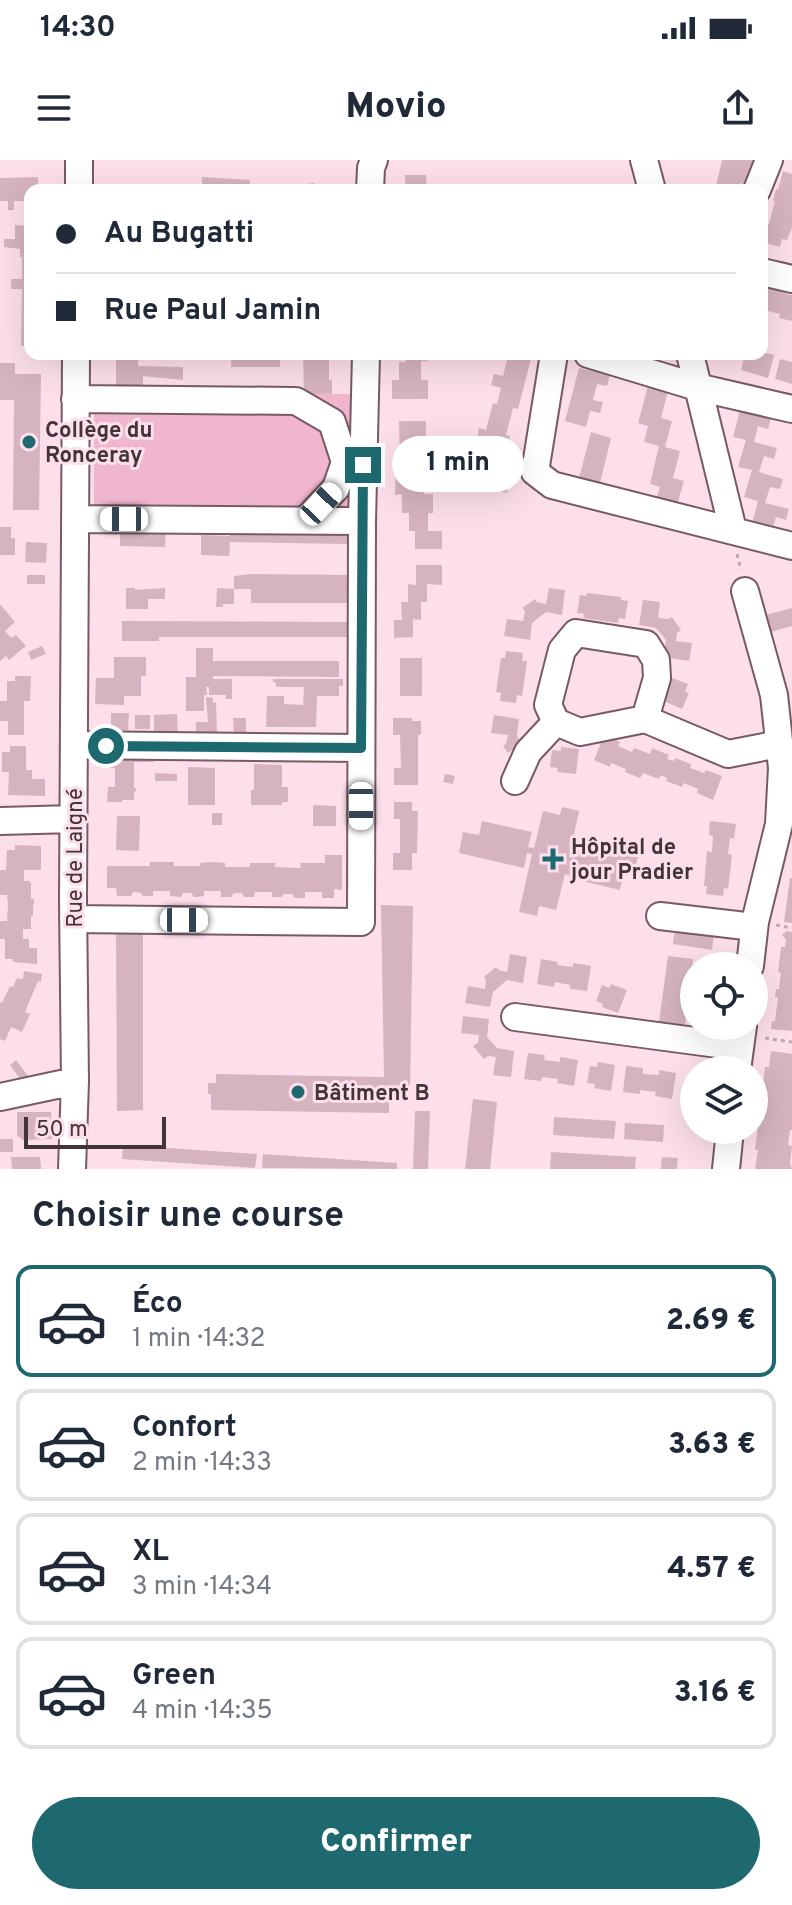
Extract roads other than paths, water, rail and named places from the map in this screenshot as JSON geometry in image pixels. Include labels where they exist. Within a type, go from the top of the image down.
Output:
[{"type":"street","points":[[79,160],[79,184]]},
{"type":"street","points":[[370,184],[374,160]]},
{"type":"street","points":[[644,160],[650,184]]},
{"type":"street","points":[[759,184],[769,160]]},
{"type":"street","points":[[768,273],[792,279]]},
{"type":"street","name":"Rue de Laigné","points":[[72,1169],[75,1081],[76,360]]},
{"type":"street","points":[[73,919],[361,922],[362,521],[366,360]]},
{"type":"street","points":[[553,360],[535,472],[552,485],[792,546]]},
{"type":"street","points":[[608,360],[697,387],[792,409]]},
{"type":"street","points":[[691,360],[733,530]]},
{"type":"street","points":[[75,399],[296,401],[332,422],[345,462],[336,488],[306,520]]},
{"type":"street","points":[[75,519],[362,521]]},
{"type":"street","points":[[745,591],[783,693],[779,744],[782,768],[779,824],[754,927],[751,952]]},
{"type":"street","points":[[645,719],[657,678],[656,660],[646,644],[576,633],[562,650],[548,705],[556,722],[580,732],[645,719],[728,754],[779,744]]},
{"type":"street","points":[[515,781],[528,752],[556,722]]},
{"type":"street","points":[[74,745],[361,748]]},
{"type":"street","points":[[0,821],[74,819]]},
{"type":"street","points":[[660,916],[754,927]]},
{"type":"street","points":[[515,1017],[740,1044]]},
{"type":"street","points":[[0,1097],[75,1081]]},
{"type":"street","points":[[726,1169],[729,1144]]},
{"type":"place","name":"Collège du Ronceray","points":[[29,442]]},
{"type":"place","name":"Hôpital de jour Pradier","points":[[553,859]]},
{"type":"place","name":"Bâtiment B","points":[[298,1092]]}]
